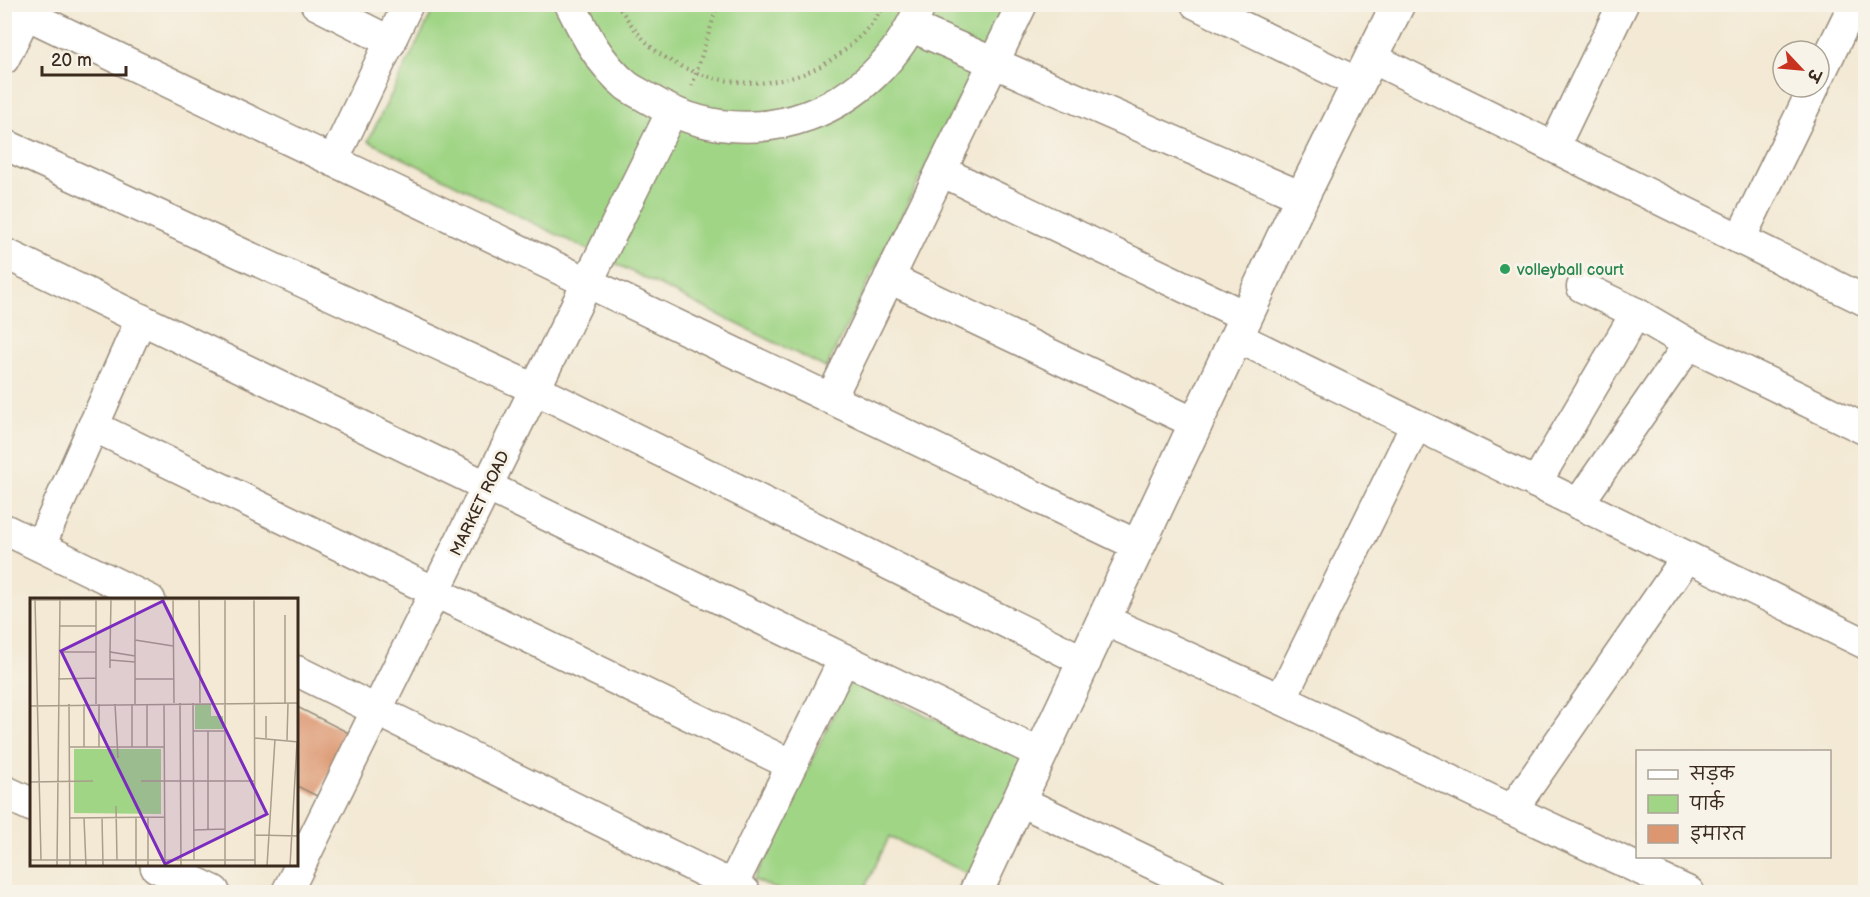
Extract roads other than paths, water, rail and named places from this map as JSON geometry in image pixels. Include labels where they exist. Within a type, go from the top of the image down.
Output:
[{"type":"street","points":[[316,4],[390,42]]},
{"type":"street","points":[[333,161],[408,4]]},
{"type":"street","points":[[570,4],[592,48],[627,86],[677,115],[726,127],[770,126],[813,115],[853,94],[886,64],[916,16],[993,63],[1302,198]]},
{"type":"street","points":[[831,398],[1022,4]]},
{"type":"street","points":[[1196,4],[1554,147],[1866,301]]},
{"type":"street","points":[[976,892],[1302,198],[1398,4]]},
{"type":"street","points":[[1554,147],[1623,4]]},
{"type":"street","points":[[1831,51],[1854,4]]},
{"type":"street","points":[[4,59],[21,8],[333,161],[1139,546]]},
{"type":"street","points":[[1740,239],[1808,99]]},
{"type":"street","name":"MARKET ROAD","points":[[288,892],[588,282],[677,115]]},
{"type":"street","points":[[4,144],[535,389],[1086,662]]},
{"type":"street","points":[[941,171],[1242,327],[1416,425],[1866,644]]},
{"type":"street","points":[[4,253],[1041,754]]},
{"type":"street","points":[[889,279],[1197,424]]},
{"type":"street","points":[[1582,287],[1636,313],[1689,344],[1866,430]]},
{"type":"street","points":[[1536,483],[1636,313]]},
{"type":"street","points":[[40,546],[141,319]]},
{"type":"street","points":[[1578,504],[1689,344]]},
{"type":"street","points":[[1281,699],[1416,425]]},
{"type":"street","points":[[93,426],[790,764]]},
{"type":"street","points":[[4,529],[146,598]]},
{"type":"street","points":[[1512,810],[1687,557]]},
{"type":"street","points":[[1104,620],[1281,699],[1689,892]]},
{"type":"street","points":[[298,671],[739,889],[790,764],[844,659]]},
{"type":"street","points":[[4,792],[30,804]]},
{"type":"street","points":[[1020,801],[1212,892]]},
{"type":"street","points":[[159,867],[213,892]]},
{"type":"place","name":"volleyball court","points":[[1505,269]]}]
